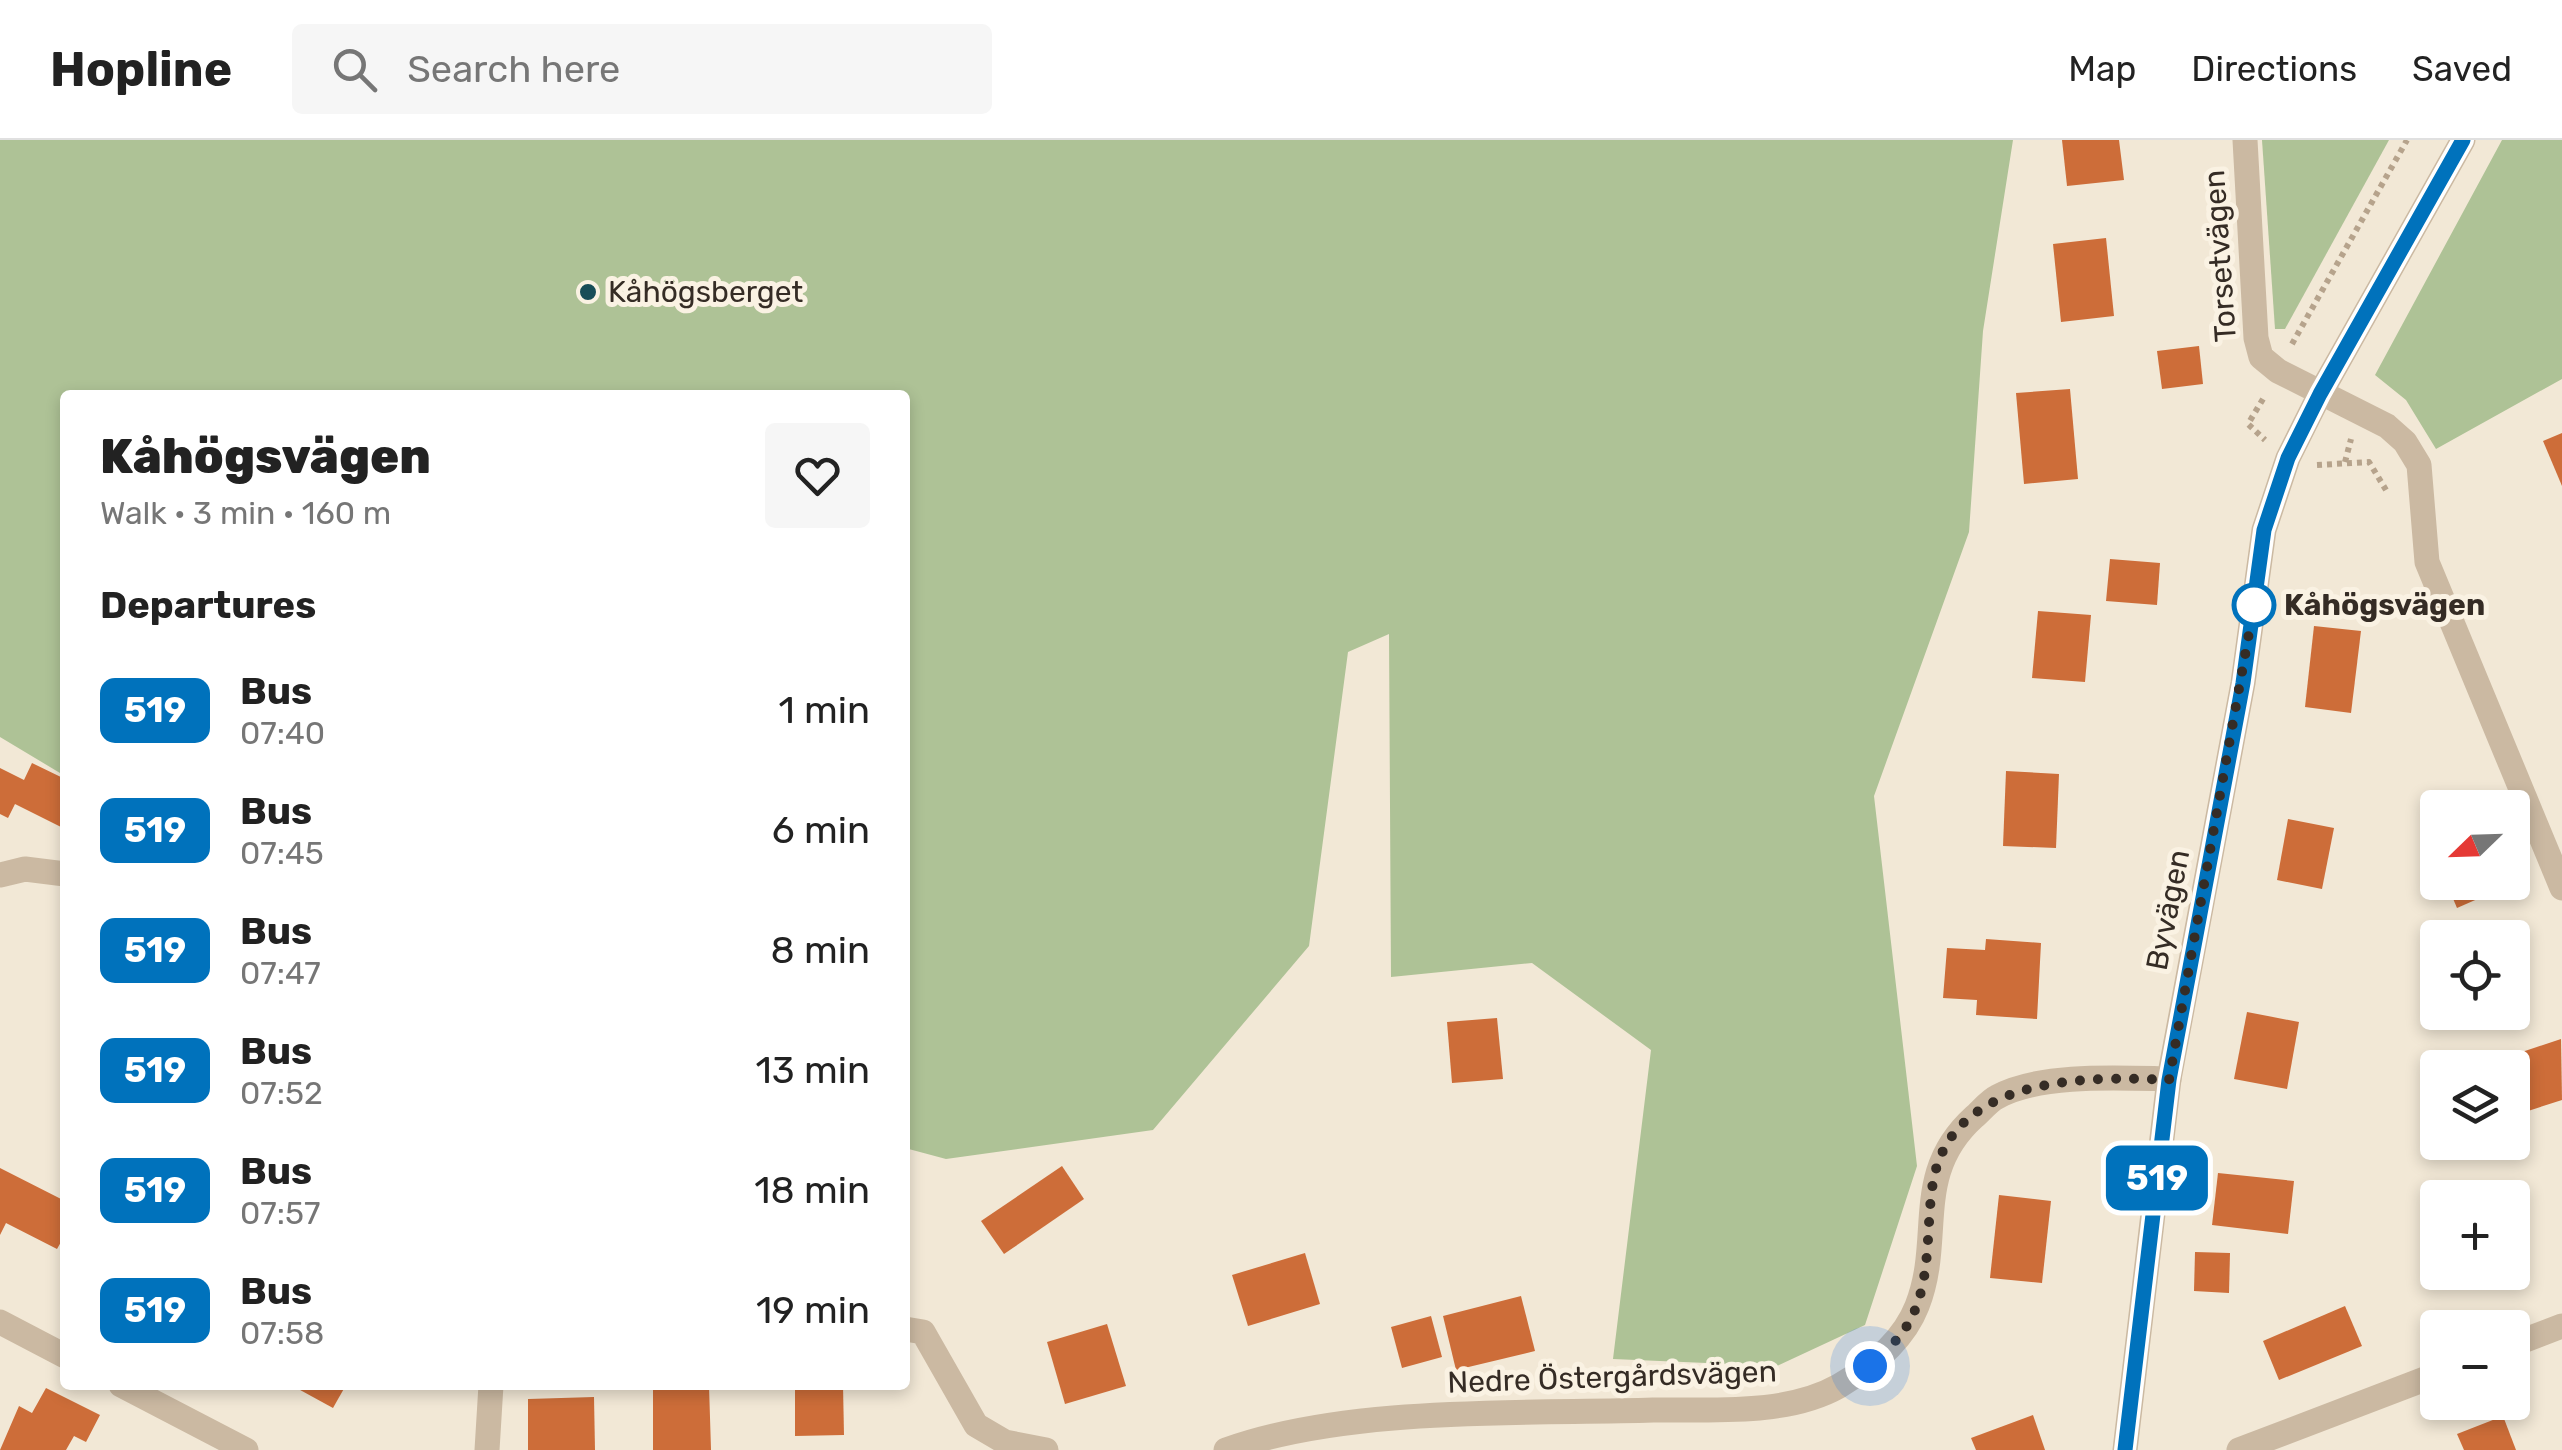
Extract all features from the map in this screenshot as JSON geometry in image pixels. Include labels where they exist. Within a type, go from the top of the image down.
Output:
[{"type":"street","name":"Torsetvägen","points":[[2245,140],[2256,338],[2262,357],[2278,371]]},
{"type":"street","points":[[2320,394],[2464,140]]},
{"type":"street","points":[[2278,371],[2387,426],[2406,442],[2419,465],[2426,562],[2562,888]]},
{"type":"street","name":"Byvägen","points":[[2125,1450],[2169,1080],[2243,683],[2264,530],[2290,454],[2320,394]]},
{"type":"street","points":[[0,875],[25,869],[60,873]]},
{"type":"street","name":"Nedre Östergårdsvägen","points":[[1226,1450],[1419,1417],[1753,1408],[1823,1394],[1870,1366],[1902,1333],[1918,1304],[1934,1174],[1958,1132],[1997,1097],[2050,1083],[2169,1080]]},
{"type":"street","points":[[0,1322],[60,1353]]},
{"type":"street","points":[[2530,1339],[2562,1326]]},
{"type":"street","points":[[910,1330],[924,1332],[964,1407],[990,1436],[1046,1450]]},
{"type":"street","points":[[2239,1450],[2420,1381]]},
{"type":"street","points":[[132,1390],[246,1450]]},
{"type":"street","points":[[487,1450],[490,1390]]},
{"type":"path","points":[[2392,506],[2379,472],[2369,462],[2316,465],[2264,440],[2248,424],[2406,140]]},
{"type":"green space","points":[[0,140],[2013,140],[1983,331],[1969,532],[1874,796],[1917,1166],[1865,1325],[1777,1366],[1613,1359],[1651,1050],[1532,963],[1391,977],[1389,634],[1348,652],[1309,946],[1153,1130],[946,1159],[910,1149],[910,390],[60,390],[60,773],[0,737]]},
{"type":"green space","points":[[2262,140],[2389,140],[2285,329],[2275,329]]},
{"type":"green space","points":[[2502,140],[2562,140],[2562,379],[2436,449],[2406,400],[2375,375]]},
{"type":"building","points":[[2062,140],[2119,140],[2124,180],[2067,186]]},
{"type":"building","points":[[2106,238],[2114,316],[2061,322],[2053,244]]},
{"type":"building","points":[[2199,346],[2203,384],[2162,389],[2157,351]]},
{"type":"building","points":[[2070,389],[2078,479],[2024,484],[2016,393]]},
{"type":"building","points":[[2562,433],[2562,486],[2543,441]]},
{"type":"building","points":[[2110,559],[2160,563],[2157,605],[2106,601]]},
{"type":"building","points":[[2038,611],[2091,615],[2085,682],[2032,678]]},
{"type":"building","points":[[2314,626],[2361,631],[2351,713],[2305,707]]},
{"type":"building","points":[[32,763],[60,777],[60,826],[15,804],[8,818],[0,814],[0,768],[24,780]]},
{"type":"building","points":[[2006,771],[2059,774],[2056,848],[2003,846]]},
{"type":"building","points":[[2288,819],[2334,828],[2322,889],[2277,880]]},
{"type":"building","points":[[2454,900],[2475,900],[2457,908]]},
{"type":"building","points":[[1986,939],[2041,943],[2037,1019],[1976,1015],[1977,1000],[1943,998],[1947,948],[1985,950]]},
{"type":"building","points":[[2247,1012],[2299,1022],[2287,1089],[2234,1079]]},
{"type":"building","points":[[1497,1018],[1503,1079],[1452,1083],[1447,1022]]},
{"type":"building","points":[[2561,1039],[2562,1100],[2530,1110],[2528,1050]]},
{"type":"building","points":[[1062,1166],[1084,1199],[1004,1254],[981,1221]]},
{"type":"building","points":[[0,1168],[60,1198],[57,1249],[6,1223],[0,1235]]},
{"type":"building","points":[[2218,1173],[2294,1181],[2288,1234],[2212,1225]]},
{"type":"building","points":[[1999,1195],[2051,1201],[2042,1283],[1990,1278]]},
{"type":"building","points":[[2195,1252],[2230,1253],[2229,1293],[2194,1291]]},
{"type":"building","points":[[1305,1253],[1320,1304],[1248,1326],[1232,1275]]},
{"type":"building","points":[[1521,1296],[1535,1351],[1456,1370],[1443,1316]]},
{"type":"building","points":[[2345,1306],[2362,1346],[2279,1380],[2263,1341]]},
{"type":"building","points":[[1431,1316],[1442,1357],[1402,1368],[1391,1327]]},
{"type":"building","points":[[1107,1324],[1126,1386],[1065,1404],[1047,1342]]},
{"type":"building","points":[[46,1388],[100,1415],[86,1442],[74,1436],[66,1450],[0,1450],[19,1406],[32,1413]]},
{"type":"building","points":[[300,1390],[343,1390],[333,1408]]},
{"type":"building","points":[[653,1390],[709,1390],[711,1450],[653,1450]]},
{"type":"building","points":[[795,1390],[843,1390],[844,1435],[795,1436]]},
{"type":"building","points":[[594,1397],[595,1450],[528,1450],[528,1399]]},
{"type":"building","points":[[2033,1415],[2045,1450],[1976,1450],[1971,1438]]},
{"type":"building","points":[[2493,1420],[2505,1420],[2516,1450],[2464,1450],[2457,1434]]},
{"type":"bus line","name":"519","points":[[2125,1450],[2169,1080],[2243,683],[2264,530],[2288,458],[2320,394],[2412,224],[2463,140]]},
{"type":"place","name":"Kåhögsberget","points":[[588,292]]},
{"type":"place","name":"Kåhögsvägen","points":[[2254,605]]},
{"type":"route","points":[[1870,1366],[1902,1333],[1918,1304],[1934,1174],[1958,1132],[1997,1097],[2050,1083],[2118,1078],[2169,1080],[2254,605]]}]
